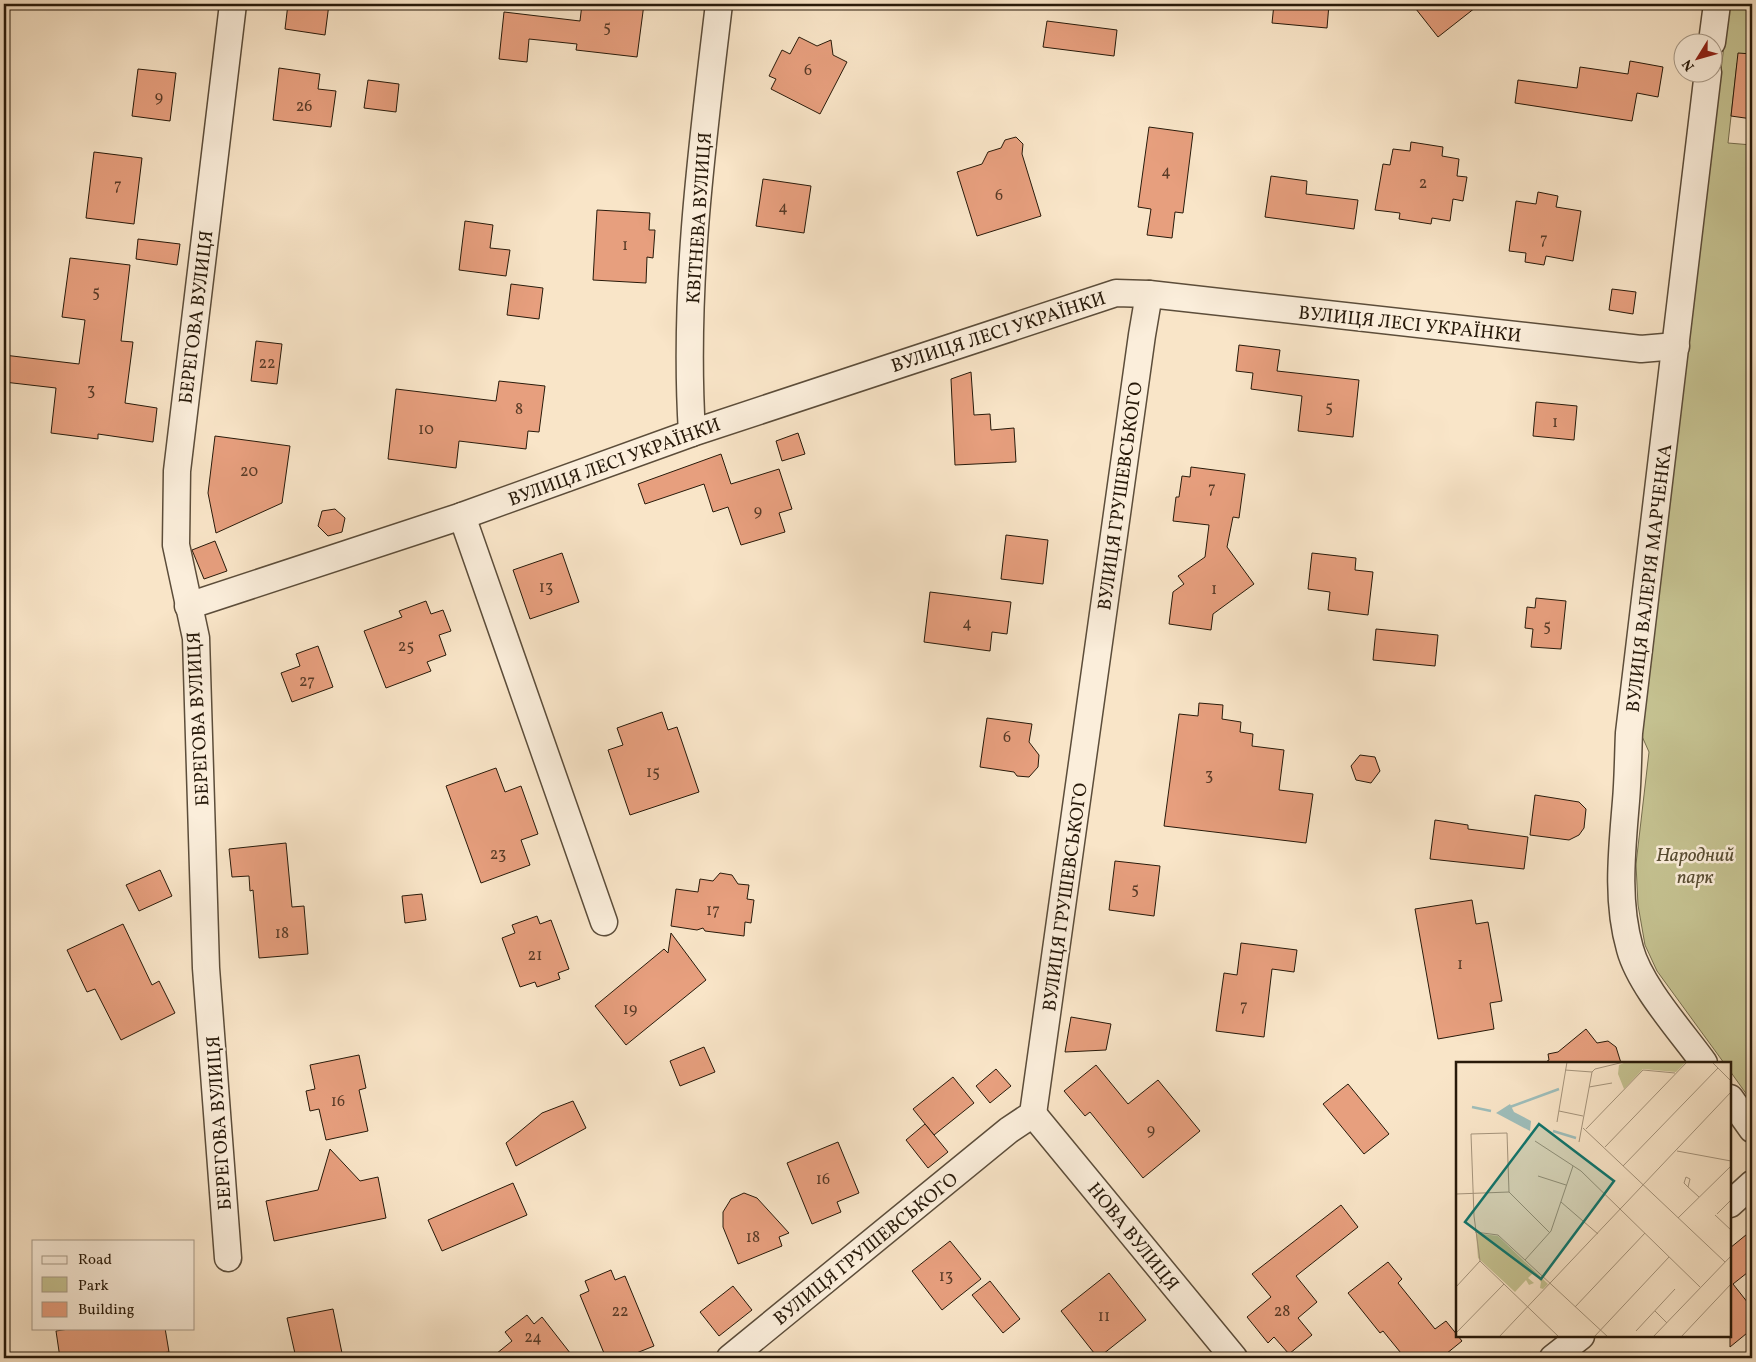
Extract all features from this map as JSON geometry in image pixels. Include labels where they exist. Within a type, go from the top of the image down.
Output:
[{"type":"street","name":"БЕРЕГОВА ВУЛИЦЯ","points":[[228,1258],[206,968],[196,638],[176,545],[177,471],[233,4]]},
{"type":"street","name":"КВІТНЕВА ВУЛИЦЯ","points":[[692,432],[690,350],[697,200],[719,4]]},
{"type":"street","points":[[1713,32],[1716,4]]},
{"type":"street","name":"ВУЛИЦЯ ВАЛЕРІЯ МАРЧЕНКА","points":[[1703,1062],[1644,980],[1630,949],[1623,908],[1620,862],[1626,799],[1629,733],[1707,82]]},
{"type":"street","name":"ВУЛИЦЯ ЛЕСІ УКРАЇНКИ","points":[[188,606],[462,516],[692,432],[1088,300],[1116,293],[1150,294],[1641,348],[1676,346]]},
{"type":"street","name":"ВУЛИЦЯ ГРУШЕВСЬКОГО","points":[[730,1358],[1009,1130],[1033,1114],[1142,335],[1150,294]]},
{"type":"street","points":[[462,516],[604,922]]},
{"type":"street","points":[[1731,1099],[1752,1129]]},
{"type":"street","name":"НОВА ВУЛИЦЯ","points":[[1033,1114],[1234,1358]]},
{"type":"street","points":[[1731,1203],[1752,1184]]},
{"type":"street","points":[[1553,1358],[1580,1337]]},
{"type":"green space","name":"Народний парк","points":[[1729,4],[1752,4],[1752,64],[1737,63],[1728,143],[1752,145],[1752,1102],[1731,1072],[1731,1062],[1723,1062],[1657,971],[1645,945],[1638,905],[1636,864],[1649,752],[1641,734],[1720,82],[1724,82],[1724,45]]},
{"type":"building","points":[[288,4],[329,4],[325,35],[285,29]]},
{"type":"building","points":[[582,4],[644,4],[637,57],[576,50],[577,44],[529,39],[527,62],[499,59],[504,12],[580,21]]},
{"type":"building","points":[[1274,4],[1329,4],[1327,28],[1272,23]]},
{"type":"building","points":[[1412,4],[1480,4],[1438,37]]},
{"type":"building","points":[[1047,21],[1117,30],[1114,56],[1043,47]]},
{"type":"building","points":[[799,37],[817,46],[831,40],[833,55],[847,62],[820,114],[771,89],[776,79],[769,76],[782,50],[790,54]]},
{"type":"building","points":[[1738,53],[1752,54],[1752,119],[1731,116]]},
{"type":"building","points":[[1630,61],[1663,67],[1658,97],[1637,93],[1632,121],[1515,103],[1518,80],[1577,88],[1580,67],[1628,74]]},
{"type":"building","points":[[279,68],[320,74],[318,89],[336,91],[331,127],[273,120]]},
{"type":"building","points":[[138,69],[176,73],[170,121],[132,116]]},
{"type":"building","points":[[368,80],[399,84],[396,112],[364,108]]},
{"type":"building","points":[[1149,127],[1193,133],[1183,213],[1175,212],[1172,238],[1147,235],[1151,209],[1138,207]]},
{"type":"building","points":[[1016,137],[1023,144],[1022,154],[1041,216],[977,236],[957,172],[982,164],[988,152],[1001,148],[1005,140]]},
{"type":"building","points":[[1411,142],[1443,147],[1442,156],[1459,159],[1457,176],[1467,177],[1463,201],[1453,199],[1450,221],[1432,218],[1431,224],[1399,219],[1400,213],[1375,210],[1383,164],[1390,165],[1393,149],[1410,151]]},
{"type":"building","points":[[94,152],[142,158],[134,224],[86,218]]},
{"type":"building","points":[[1271,176],[1307,181],[1306,194],[1358,200],[1354,229],[1265,217]]},
{"type":"building","points":[[763,179],[811,186],[804,233],[756,226]]},
{"type":"building","points":[[1538,192],[1558,196],[1556,207],[1581,211],[1573,261],[1546,256],[1544,265],[1525,262],[1526,253],[1509,251],[1516,201],[1536,204]]},
{"type":"building","points":[[597,210],[650,213],[649,230],[655,230],[653,258],[647,257],[646,283],[593,280]]},
{"type":"building","points":[[465,221],[493,225],[490,248],[510,250],[506,276],[459,270]]},
{"type":"building","points":[[138,239],[180,244],[177,265],[136,259]]},
{"type":"building","points":[[70,258],[130,265],[121,341],[133,342],[125,403],[157,408],[153,442],[98,434],[98,439],[51,433],[56,388],[4,382],[4,355],[79,364],[85,320],[62,317]]},
{"type":"building","points":[[511,284],[543,288],[539,319],[507,315]]},
{"type":"building","points":[[1612,289],[1636,292],[1633,314],[1609,310]]},
{"type":"building","points":[[256,341],[282,344],[277,384],[251,381]]},
{"type":"building","points":[[1239,345],[1280,350],[1277,371],[1359,380],[1353,437],[1298,431],[1302,396],[1251,389],[1253,373],[1236,371]]},
{"type":"building","points":[[971,372],[974,415],[990,414],[991,430],[1014,428],[1016,462],[955,465],[951,379]]},
{"type":"building","points":[[499,381],[545,386],[539,432],[528,431],[526,449],[459,441],[456,468],[388,459],[396,389],[496,401]]},
{"type":"building","points":[[1536,402],[1577,406],[1574,440],[1533,436]]},
{"type":"building","points":[[798,433],[805,454],[782,461],[776,441]]},
{"type":"building","points":[[215,436],[290,446],[282,503],[216,533],[208,493]]},
{"type":"building","points":[[721,454],[731,484],[779,469],[792,509],[779,513],[785,532],[741,545],[728,507],[713,512],[704,484],[645,504],[638,484]]},
{"type":"building","points":[[1191,467],[1245,474],[1239,518],[1233,517],[1227,547],[1254,584],[1213,614],[1211,630],[1169,624],[1173,592],[1184,584],[1178,576],[1205,557],[1209,525],[1173,521],[1176,497],[1179,497],[1182,476],[1190,477]]},
{"type":"building","points":[[335,509],[345,518],[342,532],[328,536],[318,526],[322,511]]},
{"type":"building","points":[[1006,535],[1048,540],[1043,584],[1001,579]]},
{"type":"building","points":[[215,541],[227,571],[204,579],[192,550]]},
{"type":"building","points":[[562,553],[579,602],[530,619],[513,570]]},
{"type":"building","points":[[1312,553],[1356,558],[1355,570],[1373,572],[1368,615],[1328,610],[1330,592],[1308,589]]},
{"type":"building","points":[[930,592],[1011,602],[1007,634],[992,632],[990,651],[924,642]]},
{"type":"building","points":[[1536,598],[1566,601],[1561,649],[1531,647],[1533,629],[1525,628],[1527,607],[1535,608]]},
{"type":"building","points":[[426,601],[431,614],[443,610],[451,631],[439,635],[446,655],[427,662],[431,671],[386,688],[364,631],[402,617],[399,611]]},
{"type":"building","points":[[1376,629],[1438,635],[1435,666],[1373,660]]},
{"type":"building","points":[[318,646],[333,687],[292,702],[281,673],[300,666],[296,654]]},
{"type":"building","points":[[1199,703],[1223,705],[1222,719],[1241,722],[1240,732],[1253,734],[1252,746],[1284,750],[1279,790],[1313,794],[1306,843],[1164,826],[1179,714],[1198,716]]},
{"type":"building","points":[[662,712],[668,730],[677,727],[699,792],[630,815],[608,750],[623,745],[617,728]]},
{"type":"building","points":[[987,718],[1032,724],[1029,742],[1039,755],[1038,767],[1029,777],[1017,776],[1014,772],[980,767]]},
{"type":"building","points":[[1360,755],[1375,757],[1380,771],[1371,783],[1356,780],[1351,766]]},
{"type":"building","points":[[496,768],[505,792],[521,786],[538,834],[521,840],[530,865],[481,883],[446,786]]},
{"type":"building","points":[[1535,795],[1579,802],[1586,809],[1584,828],[1579,835],[1569,840],[1530,835]]},
{"type":"building","points":[[1435,820],[1468,825],[1468,829],[1528,837],[1524,869],[1430,859]]},
{"type":"building","points":[[286,843],[292,907],[304,906],[308,954],[259,958],[253,890],[250,891],[249,876],[232,877],[229,849]]},
{"type":"building","points":[[1115,861],[1160,866],[1154,916],[1109,910]]},
{"type":"building","points":[[160,870],[172,896],[139,911],[126,885]]},
{"type":"building","points":[[720,873],[732,875],[738,884],[749,885],[747,899],[754,900],[751,923],[745,922],[744,936],[705,931],[703,928],[697,930],[671,926],[676,889],[698,892],[700,879],[713,881]]},
{"type":"building","points":[[422,894],[426,920],[405,923],[402,896]]},
{"type":"building","points":[[1472,900],[1476,924],[1488,922],[1502,1001],[1490,1003],[1494,1029],[1438,1039],[1415,909]]},
{"type":"building","points":[[537,916],[540,924],[551,920],[569,969],[558,973],[560,979],[537,987],[535,982],[520,987],[502,938],[515,933],[512,925]]},
{"type":"building","points":[[123,924],[152,985],[159,981],[175,1013],[121,1040],[95,989],[87,992],[67,950]]},
{"type":"building","points":[[671,933],[706,980],[626,1045],[595,1006],[664,949],[668,953]]},
{"type":"building","points":[[1241,943],[1297,950],[1294,972],[1272,969],[1264,1037],[1216,1031],[1224,973],[1237,975]]},
{"type":"building","points":[[1071,1017],[1111,1024],[1106,1050],[1065,1052]]},
{"type":"building","points":[[1586,1029],[1597,1043],[1608,1041],[1616,1047],[1621,1062],[1546,1062],[1549,1060],[1548,1054],[1558,1052]]},
{"type":"building","points":[[704,1047],[715,1072],[680,1086],[670,1061]]},
{"type":"building","points":[[359,1055],[366,1088],[359,1090],[368,1131],[326,1140],[319,1109],[310,1111],[306,1091],[315,1089],[310,1065]]},
{"type":"building","points":[[1096,1065],[1128,1104],[1158,1080],[1200,1131],[1143,1178],[1090,1112],[1085,1116],[1064,1091]]},
{"type":"building","points":[[996,1069],[1011,1086],[990,1103],[976,1086]]},
{"type":"building","points":[[953,1077],[974,1103],[934,1135],[913,1109]]},
{"type":"building","points":[[1348,1084],[1389,1134],[1364,1154],[1323,1104]]},
{"type":"building","points":[[573,1101],[586,1128],[516,1166],[506,1143],[542,1113]]},
{"type":"building","points":[[925,1124],[948,1152],[928,1168],[906,1140]]},
{"type":"building","points":[[838,1142],[859,1193],[837,1202],[841,1212],[812,1224],[787,1163]]},
{"type":"building","points":[[330,1149],[360,1181],[378,1177],[386,1218],[274,1241],[266,1201],[318,1190]]},
{"type":"building","points":[[513,1183],[527,1215],[442,1251],[428,1220]]},
{"type":"building","points":[[744,1193],[757,1198],[789,1233],[779,1237],[782,1246],[738,1264],[723,1227],[723,1212],[731,1199]]},
{"type":"building","points":[[1341,1205],[1358,1227],[1296,1276],[1317,1302],[1298,1318],[1312,1335],[1289,1354],[1274,1337],[1268,1343],[1247,1317],[1271,1297],[1252,1274]]},
{"type":"building","points":[[1752,1230],[1752,1269],[1733,1284],[1752,1308],[1752,1329],[1730,1347],[1731,1337],[1731,1247]]},
{"type":"building","points":[[950,1241],[981,1279],[942,1310],[912,1271]]},
{"type":"building","points":[[1388,1262],[1402,1279],[1398,1283],[1435,1329],[1446,1321],[1456,1334],[1456,1337],[1459,1337],[1462,1341],[1441,1358],[1405,1358],[1383,1331],[1380,1333],[1348,1293]]},
{"type":"building","points":[[611,1270],[615,1280],[625,1276],[654,1346],[624,1358],[606,1358],[580,1295],[589,1291],[585,1281]]},
{"type":"building","points":[[1109,1273],[1146,1320],[1098,1358],[1061,1311]]},
{"type":"building","points":[[990,1281],[1020,1319],[1003,1333],[972,1295]]},
{"type":"building","points":[[733,1286],[752,1310],[719,1336],[700,1312]]},
{"type":"building","points":[[333,1309],[343,1358],[296,1358],[287,1318]]},
{"type":"building","points":[[527,1315],[534,1324],[542,1317],[574,1358],[491,1358],[512,1341],[505,1332]]},
{"type":"building","points":[[165,1330],[169,1352],[128,1358],[60,1358],[56,1331]]}]
